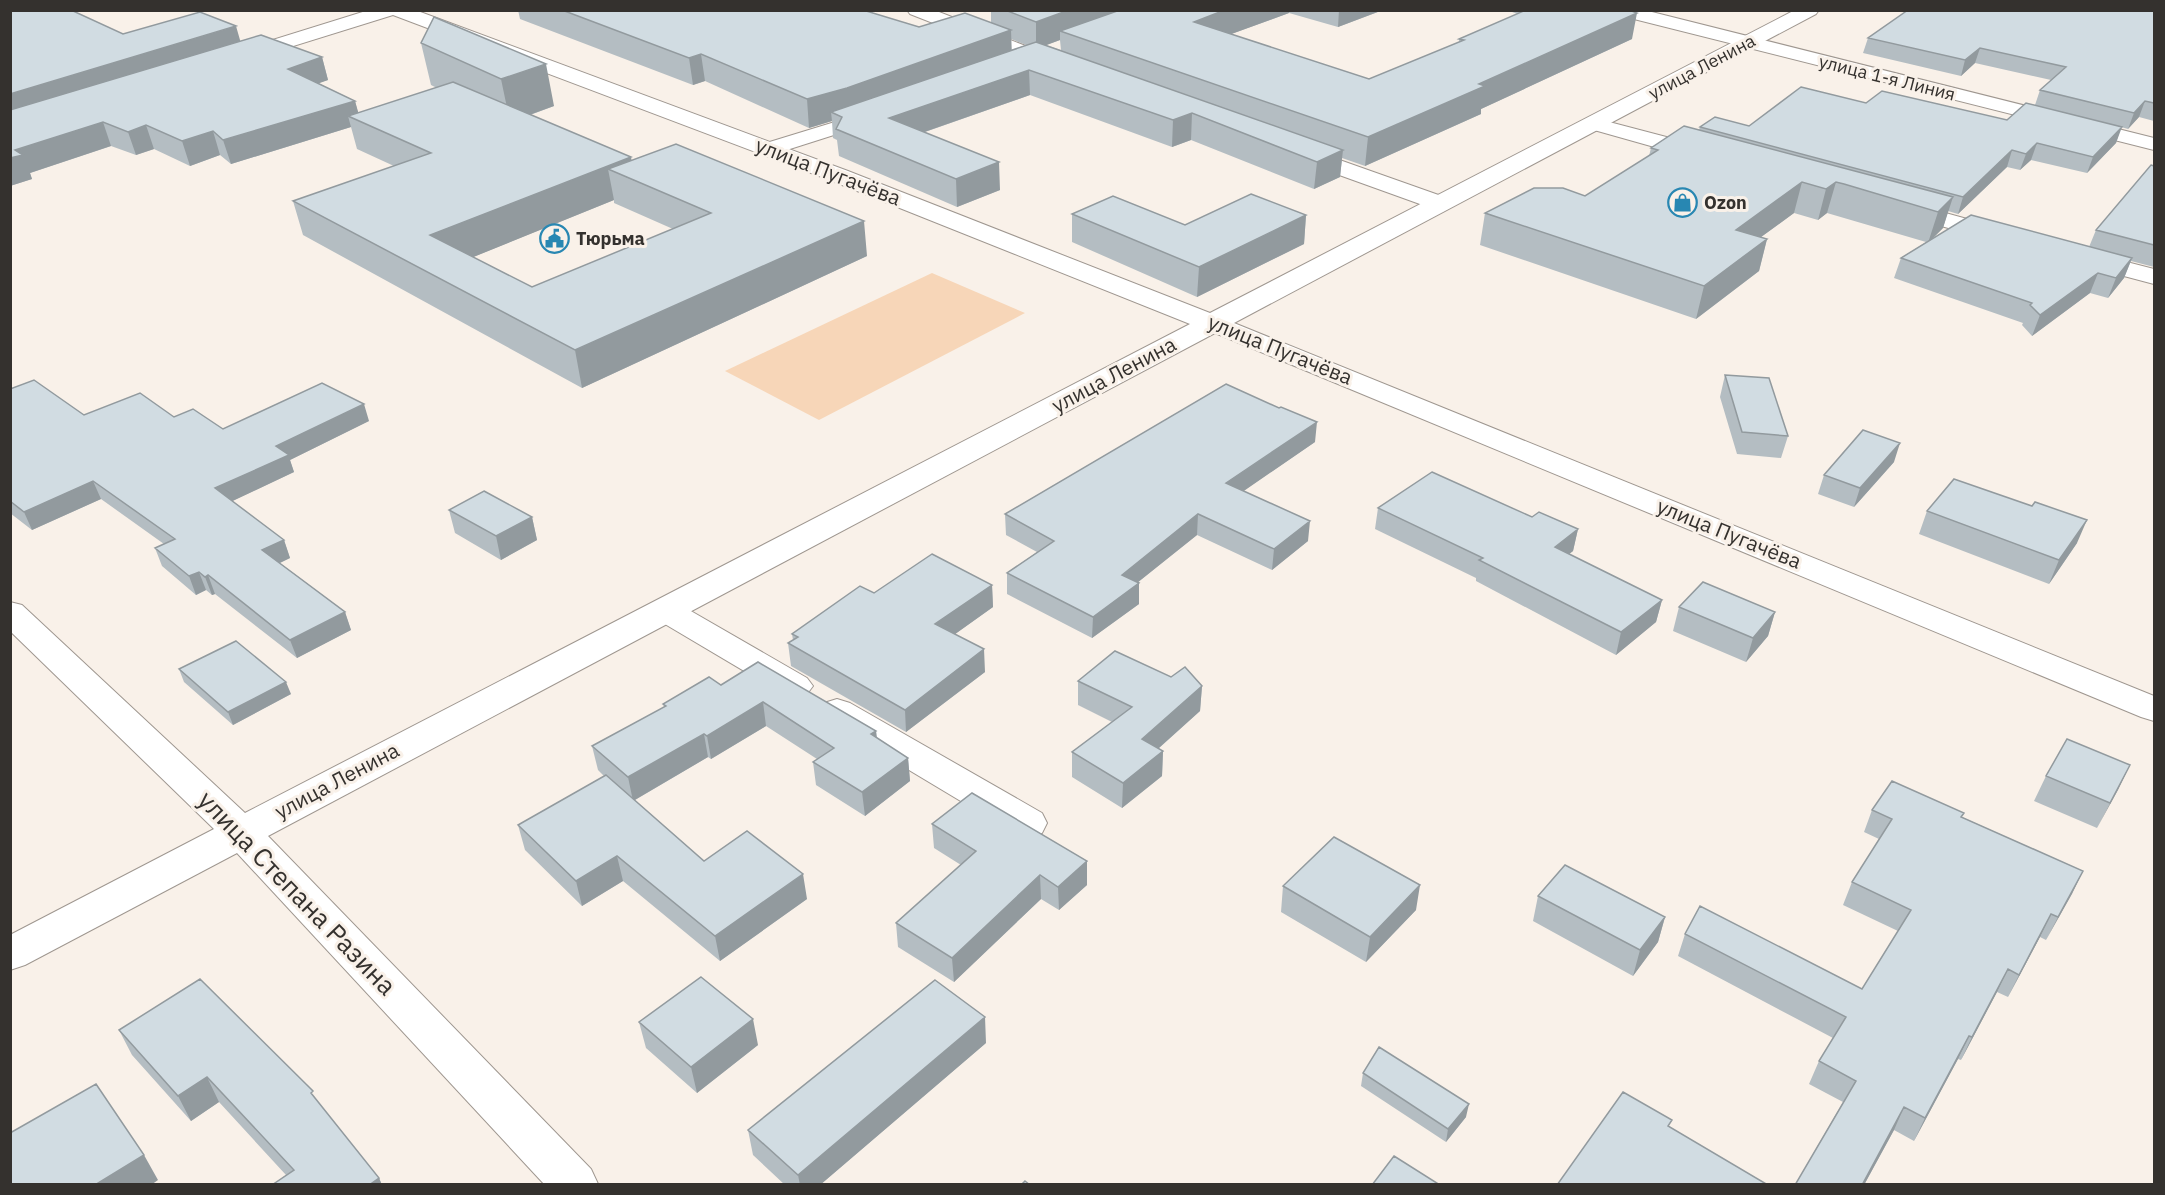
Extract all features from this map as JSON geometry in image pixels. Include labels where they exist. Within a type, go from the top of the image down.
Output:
[{"type":"main road","points":[[228,61],[390,10]]},
{"type":"main road","name":"улица Пугачёва","points":[[397,10],[771,149],[1214,322],[2154,709]]},
{"type":"main road","points":[[916,10],[1071,70]]},
{"type":"main road","name":"улица 1-я Линия","points":[[1620,10],[1746,44],[2154,144]]},
{"type":"main road","name":"улица Ленина","points":[[10,954],[1810,10]]},
{"type":"main road","points":[[1015,66],[1070,46]]},
{"type":"main road","points":[[771,149],[891,110]]},
{"type":"main road","points":[[1594,124],[1720,158]]},
{"type":"main road","points":[[1283,147],[1440,203]]},
{"type":"main road","points":[[1880,202],[2017,240]]},
{"type":"main road","points":[[2063,252],[2154,277]]},
{"type":"main road","points":[[665,610],[1028,823]]},
{"type":"main road","name":"улица Степана Разина","points":[[10,612],[241,832],[574,1185]]},
{"type":"shaded area","points":[[932,273],[1025,313],[819,420],[725,371]]},
{"type":"building","points":[[10,10],[71,10],[123,34],[200,12],[236,26],[10,94]]},
{"type":"building","points":[[562,10],[863,10],[919,27],[965,13],[1011,30],[847,88],[807,99],[701,54],[689,58]]},
{"type":"building","points":[[1005,10],[1069,10],[1036,22]]},
{"type":"building","points":[[1120,10],[1225,10],[1194,22],[1369,79],[1464,40],[1459,39],[1526,10],[1629,10],[1637,13],[1479,84],[1485,86],[1368,137],[1060,31]]},
{"type":"building","points":[[1908,10],[2154,10],[2154,103],[2145,101],[2134,113],[2040,90],[2066,67],[1980,48],[1965,60],[1868,38]]},
{"type":"building","points":[[434,17],[546,64],[501,79],[421,43]]},
{"type":"building","points":[[261,35],[322,57],[288,69],[355,101],[223,140],[213,131],[182,141],[146,125],[128,132],[103,122],[15,150],[23,155],[10,158],[10,110]]},
{"type":"building","points":[[1036,42],[1343,150],[1317,162],[1192,113],[1173,120],[1029,70],[889,118],[999,162],[956,179],[836,129],[842,117],[831,112]]},
{"type":"building","points":[[453,82],[631,157],[430,235],[532,287],[711,213],[608,169],[676,144],[864,221],[575,350],[293,201],[431,153],[348,116]]},
{"type":"building","points":[[1801,87],[1866,103],[1882,91],[2007,120],[2026,103],[2122,127],[2093,157],[2037,143],[2026,154],[2012,150],[1963,197],[1700,127],[1715,117],[1749,126]]},
{"type":"building","points":[[1684,126],[1953,197],[1938,212],[1836,182],[1826,189],[1802,182],[1736,230],[1767,239],[1704,286],[1485,213],[1534,188],[1563,188],[1585,196],[1658,150],[1651,148]]},
{"type":"building","points":[[2151,165],[2154,166],[2154,245],[2096,230]]},
{"type":"building","points":[[1251,194],[1306,215],[1199,267],[1072,214],[1113,196],[1185,225]]},
{"type":"building","points":[[1971,215],[2132,258],[2116,278],[2098,273],[2040,315],[2030,305],[2032,303],[1901,258]]},
{"type":"building","points":[[1725,375],[1769,378],[1788,436],[1742,432]]},
{"type":"building","points":[[34,380],[84,415],[140,393],[174,417],[193,409],[223,429],[322,383],[364,404],[276,446],[289,455],[215,488],[284,540],[262,550],[345,612],[290,640],[208,575],[205,577],[199,572],[189,576],[155,548],[175,539],[93,481],[24,512],[10,501],[10,389]]},
{"type":"building","points":[[1226,384],[1317,422],[1226,483],[1310,521],[1274,549],[1198,514],[1122,575],[1139,583],[1093,617],[1007,573],[1054,541],[1005,514]]},
{"type":"building","points":[[1863,430],[1900,443],[1860,488],[1824,475]]},
{"type":"building","points":[[1432,472],[1532,517],[1539,512],[1578,529],[1555,547],[1662,600],[1621,632],[1479,560],[1483,558],[1378,508]]},
{"type":"building","points":[[1954,479],[2032,506],[2035,502],[2087,520],[2059,560],[1927,511]]},
{"type":"building","points":[[484,491],[532,517],[496,536],[449,510]]},
{"type":"building","points":[[932,554],[992,585],[935,624],[984,649],[905,710],[788,643],[798,637],[792,634],[860,586],[874,593]]},
{"type":"building","points":[[1703,582],[1775,612],[1753,638],[1679,607]]},
{"type":"building","points":[[236,641],[286,682],[228,712],[179,669]]},
{"type":"building","points":[[1115,651],[1171,677],[1185,667],[1202,686],[1142,739],[1163,751],[1123,783],[1072,752],[1132,707],[1078,681]]},
{"type":"building","points":[[758,662],[876,731],[871,734],[908,758],[862,792],[813,762],[834,748],[763,702],[707,736],[704,734],[628,777],[592,746],[666,706],[663,704],[709,677],[721,685]]},
{"type":"building","points":[[2067,739],[2130,765],[2110,803],[2046,776]]},
{"type":"building","points":[[606,775],[704,861],[747,831],[803,874],[715,936],[617,856],[576,881],[518,825]]},
{"type":"building","points":[[1892,781],[1964,813],[1961,817],[2083,871],[2058,917],[2051,914],[2019,975],[2008,969],[1925,1118],[1904,1107],[1862,1185],[1795,1185],[1856,1081],[1819,1061],[1846,1017],[1685,934],[1700,906],[1862,989],[1911,910],[1852,882],[1892,819],[1872,810]]},
{"type":"building","points":[[972,793],[1087,861],[1058,887],[1040,875],[952,958],[896,923],[976,851],[932,824]]},
{"type":"building","points":[[1334,837],[1420,885],[1370,937],[1283,886]]},
{"type":"building","points":[[1565,865],[1665,917],[1640,950],[1538,896]]},
{"type":"building","points":[[701,977],[753,1019],[691,1067],[639,1022]]},
{"type":"building","points":[[200,979],[313,1091],[311,1093],[379,1178],[369,1185],[272,1185],[294,1170],[207,1077],[178,1096],[119,1030]]},
{"type":"building","points":[[935,980],[985,1017],[798,1175],[748,1130]]},
{"type":"building","points":[[1379,1047],[1469,1104],[1448,1129],[1363,1073]]},
{"type":"building","points":[[96,1084],[144,1155],[95,1185],[10,1185],[10,1133]]},
{"type":"building","points":[[1623,1092],[1672,1120],[1668,1126],[1768,1185],[1557,1185]]},
{"type":"building","points":[[1394,1156],[1440,1185],[1372,1185]]},
{"type":"place","name":"Ozon","points":[[1683,203]]},
{"type":"place","name":"Тюрьма","points":[[555,239]]}]
